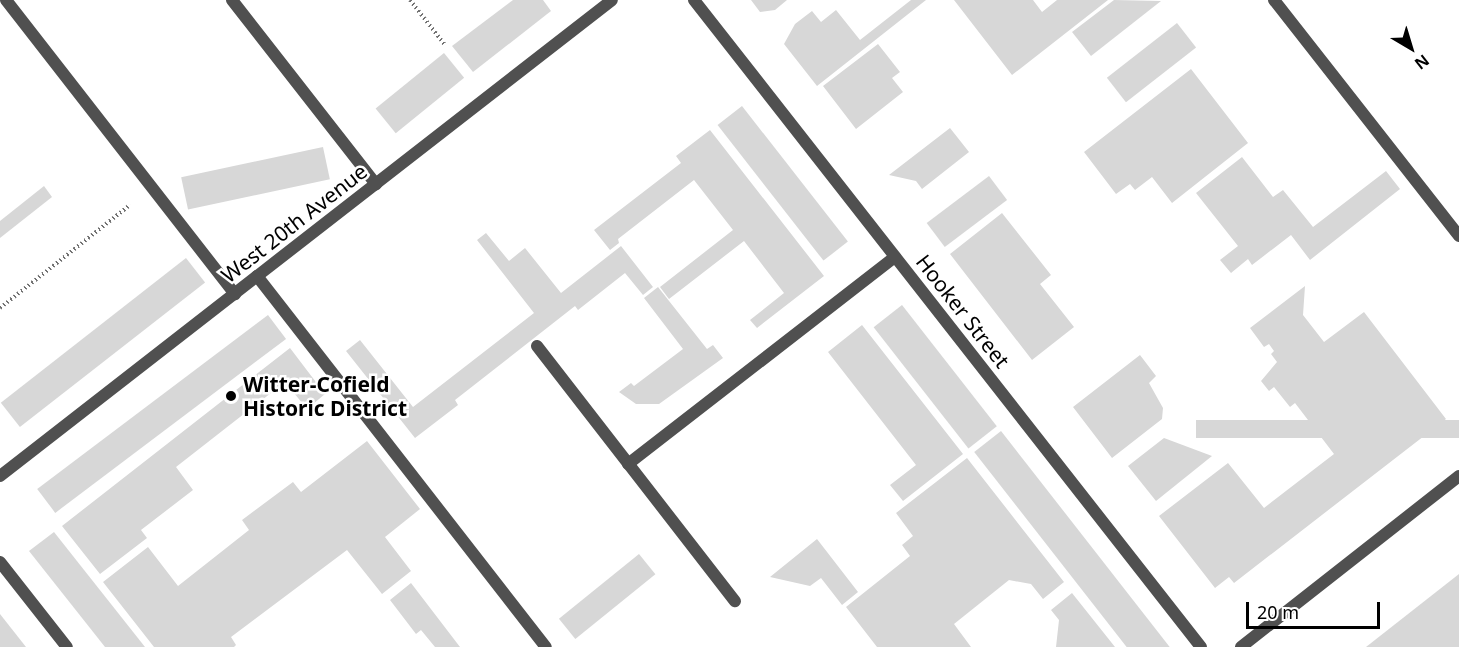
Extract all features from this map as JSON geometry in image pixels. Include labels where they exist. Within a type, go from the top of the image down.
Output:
[{"type":"street","points":[[6,0],[235,294]]},
{"type":"street","points":[[232,0],[376,184]]},
{"type":"street","name":"West 20th Avenue","points":[[0,476],[612,0]]},
{"type":"street","name":"Hooker Street","points":[[694,0],[1201,647]]},
{"type":"street","points":[[1275,0],[1459,236]]},
{"type":"street","points":[[628,464],[896,257]]},
{"type":"street","points":[[257,276],[546,647]]},
{"type":"street","points":[[537,346],[735,601]]},
{"type":"street","points":[[1241,647],[1459,476]]},
{"type":"street","points":[[0,562],[67,647]]},
{"type":"path","points":[[410,0],[445,45]]},
{"type":"path","points":[[0,308],[151,187]]},
{"type":"shaded area","points":[[513,0],[543,0],[551,11],[473,72],[452,46]]},
{"type":"shaded area","points":[[751,0],[787,0],[775,10],[760,12]]},
{"type":"shaded area","points":[[911,0],[926,0],[817,86],[784,44],[795,24],[812,11],[821,22],[836,10],[860,40]]},
{"type":"shaded area","points":[[954,0],[1033,0],[1042,12],[1057,0],[1108,0],[1012,75]]},
{"type":"shaded area","points":[[1114,0],[1161,1],[1091,56],[1072,32]]},
{"type":"shaded area","points":[[1177,23],[1196,47],[1126,102],[1107,78]]},
{"type":"shaded area","points":[[878,44],[900,72],[892,78],[903,92],[856,129],[823,86]]},
{"type":"shaded area","points":[[444,53],[464,78],[396,133],[376,108]]},
{"type":"shaded area","points":[[1191,69],[1248,143],[1172,203],[1152,177],[1135,190],[1130,184],[1116,194],[1084,152]]},
{"type":"shaded area","points":[[742,106],[848,242],[823,261],[718,125]]},
{"type":"shaded area","points":[[950,128],[969,152],[922,189],[916,181],[889,175]]},
{"type":"shaded area","points":[[710,130],[824,276],[757,328],[750,320],[784,293],[744,241],[669,299],[660,287],[733,230],[694,180],[618,239],[619,243],[610,250],[594,230],[681,163],[676,156]]},
{"type":"shaded area","points":[[323,147],[330,179],[188,209],[181,177]]},
{"type":"shaded area","points":[[1242,157],[1273,197],[1283,190],[1313,227],[1386,171],[1400,189],[1310,260],[1291,235],[1252,265],[1248,259],[1231,273],[1220,260],[1238,246],[1196,193]]},
{"type":"shaded area","points":[[989,176],[1007,200],[945,247],[927,223]]},
{"type":"shaded area","points":[[44,186],[52,197],[0,238],[0,221]]},
{"type":"shaded area","points":[[1002,213],[1051,275],[1040,284],[1074,327],[1032,360],[950,254]]},
{"type":"shaded area","points":[[486,233],[509,261],[525,248],[561,293],[621,246],[653,287],[643,295],[625,273],[578,310],[575,306],[455,400],[458,405],[415,438],[346,351],[360,340],[413,407],[534,313],[477,240]]},
{"type":"shaded area","points":[[186,258],[205,282],[20,427],[1,403]]},
{"type":"shaded area","points":[[1305,286],[1303,315],[1324,342],[1364,312],[1446,419],[1234,583],[1229,577],[1215,588],[1159,516],[1228,463],[1264,508],[1334,454],[1295,403],[1290,407],[1274,387],[1269,391],[1261,381],[1277,362],[1271,354],[1274,351],[1269,344],[1264,347],[1250,328]]},
{"type":"shaded area","points":[[658,287],[707,349],[713,345],[723,358],[659,404],[636,404],[619,392],[631,383],[634,386],[683,349],[644,298]]},
{"type":"shaded area","points":[[902,305],[997,426],[968,449],[874,327]]},
{"type":"shaded area","points":[[268,315],[286,339],[55,513],[37,489]]},
{"type":"shaded area","points":[[862,325],[963,454],[903,501],[890,485],[916,465],[828,352]]},
{"type":"shaded area","points":[[290,348],[325,394],[307,409],[285,382],[176,467],[193,490],[141,530],[147,538],[100,574],[62,526]]},
{"type":"shaded area","points":[[1140,355],[1156,376],[1149,383],[1163,408],[1162,419],[1112,458],[1073,407]]},
{"type":"shaded area","points":[[1196,420],[1459,420],[1459,438],[1196,438]]},
{"type":"shaded area","points":[[1001,431],[1170,647],[1127,647],[974,452]]},
{"type":"shaded area","points":[[1164,438],[1212,456],[1156,501],[1128,466]]},
{"type":"shaded area","points":[[367,441],[420,509],[385,537],[411,571],[382,594],[347,550],[231,637],[236,645],[234,647],[154,647],[103,582],[148,547],[178,586],[249,530],[242,520],[293,482],[301,492]]},
{"type":"shaded area","points":[[967,458],[1064,582],[1043,599],[1031,584],[1009,580],[954,624],[971,647],[877,647],[846,607],[910,556],[902,545],[913,536],[896,513]]},
{"type":"shaded area","points":[[54,532],[145,647],[105,647],[29,551]]},
{"type":"shaded area","points":[[817,539],[858,592],[842,605],[821,578],[810,586],[770,577]]},
{"type":"shaded area","points":[[639,554],[655,574],[575,639],[559,619]]},
{"type":"shaded area","points":[[1459,574],[1459,647],[1366,647]]},
{"type":"shaded area","points":[[411,583],[460,647],[435,647],[421,630],[416,634],[390,600]]},
{"type":"shaded area","points":[[1072,593],[1115,647],[1056,647],[1059,620],[1051,610]]},
{"type":"shaded area","points":[[0,614],[26,647],[0,647]]},
{"type":"place","name":"Witter-Cofield Historic District","points":[[231,396]]}]
